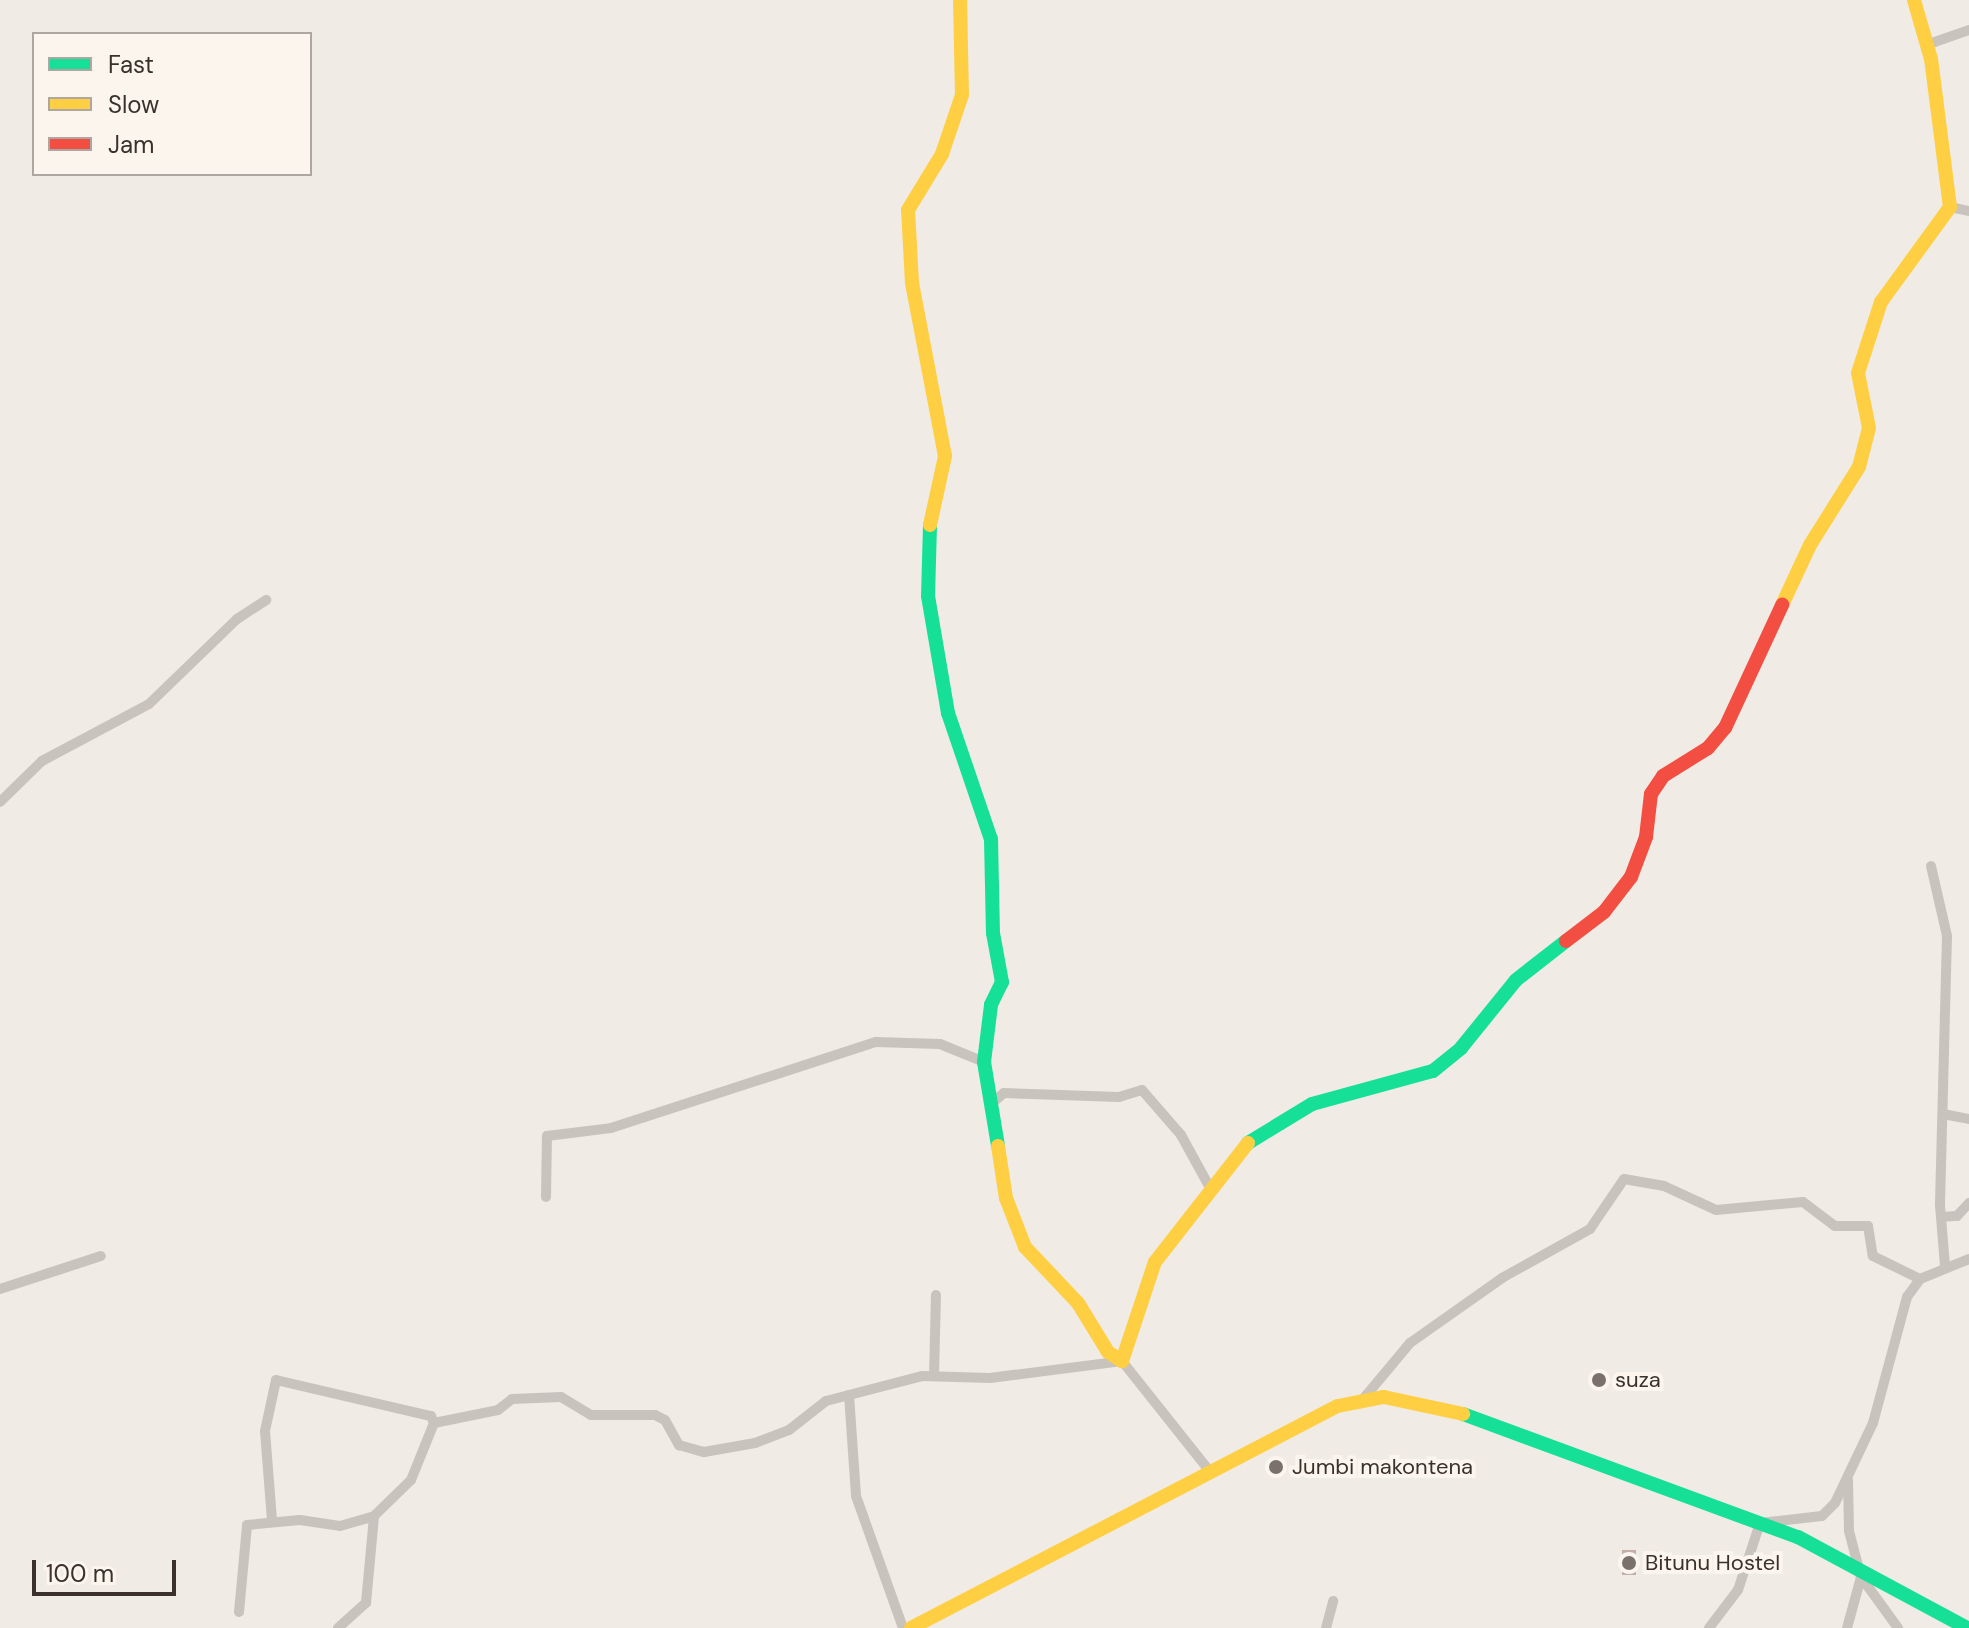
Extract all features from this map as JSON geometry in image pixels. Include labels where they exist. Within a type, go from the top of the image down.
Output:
[{"type":"street","points":[[960,0],[962,95],[942,154],[908,210],[912,283],[945,456],[930,507],[928,596],[948,713],[991,839],[993,933],[1002,982],[991,1005],[984,1062],[990,1105],[1006,1198],[1025,1247],[1078,1303],[1108,1352],[1122,1361],[1208,1469]]},
{"type":"street","points":[[1122,1361],[1155,1262],[1209,1186],[1251,1140],[1293,1113],[1433,1071],[1461,1048],[1516,980],[1604,912],[1631,877],[1646,837],[1651,794],[1663,776],[1708,748],[1725,728],[1810,545],[1851,488],[1869,428],[1858,373],[1881,302],[1950,207],[1926,45],[1914,0]]},
{"type":"street","points":[[1926,45],[1969,30]]},
{"type":"street","points":[[1950,207],[1969,211]]},
{"type":"street","points":[[0,802],[42,761],[149,704],[266,600]]},
{"type":"street","points":[[1931,866],[1947,936],[1941,1217],[1945,1266]]},
{"type":"street","points":[[546,1197],[547,1136],[611,1128],[876,1042],[940,1044],[984,1062]]},
{"type":"street","points":[[990,1105],[1004,1093],[1119,1097],[1142,1090],[1181,1135],[1209,1186]]},
{"type":"street","points":[[1943,1114],[1969,1119]]},
{"type":"street","points":[[911,1628],[1208,1469],[1364,1398],[1410,1343],[1502,1278],[1590,1229],[1624,1179],[1664,1186],[1716,1210],[1803,1202],[1835,1226],[1868,1226],[1873,1256],[1920,1279]]},
{"type":"street","points":[[1941,1217],[1957,1216],[1969,1203]]},
{"type":"street","points":[[0,1289],[101,1256]]},
{"type":"street","points":[[1760,1523],[1822,1516],[1842,1492],[1851,1464],[1873,1423],[1899,1318],[1920,1279],[1945,1266],[1969,1259]]},
{"type":"street","points":[[934,1376],[936,1295]]},
{"type":"street","points":[[434,1423],[498,1410],[512,1399],[561,1397],[591,1415],[655,1415],[665,1420],[679,1445],[704,1452],[755,1443],[789,1430],[826,1401],[934,1376],[990,1378],[1122,1361]]},
{"type":"street","points":[[239,1612],[244,1528],[272,1520],[340,1526],[374,1516],[411,1480],[434,1423],[431,1416],[276,1380],[265,1431],[272,1520]]},
{"type":"street","points":[[849,1395],[856,1496],[903,1628]]},
{"type":"street","points":[[1364,1398],[1453,1410],[1760,1523],[1967,1628]]},
{"type":"street","points":[[1851,1464],[1849,1531],[1859,1572],[1898,1628]]},
{"type":"street","points":[[338,1628],[366,1603],[374,1516]]},
{"type":"street","points":[[1709,1628],[1738,1590],[1760,1523]]},
{"type":"street","points":[[1847,1628],[1859,1572]]},
{"type":"street","points":[[1326,1628],[1333,1601]]},
{"type":"building","name":"Bitunu Hostel","points":[[1622,1550],[1636,1550],[1636,1575],[1622,1575]]},
{"type":"traffic: fast","points":[[930,525],[928,596],[948,713],[991,839],[993,933],[1002,982],[991,1005],[984,1062],[998,1146]]},
{"type":"traffic: fast","points":[[1248,1143],[1312,1104],[1433,1071],[1461,1048],[1516,980],[1566,941]]},
{"type":"traffic: fast","points":[[1463,1414],[1798,1537],[1967,1628]]},
{"type":"traffic: slow","points":[[930,525],[945,456],[912,283],[908,210],[942,154],[962,95],[960,0]]},
{"type":"traffic: slow","points":[[1782,605],[1810,545],[1859,467],[1869,428],[1858,373],[1881,302],[1950,207],[1931,59],[1914,0]]},
{"type":"traffic: slow","points":[[998,1146],[1006,1198],[1025,1247],[1078,1303],[1108,1352],[1122,1361],[1155,1262],[1248,1143]]},
{"type":"traffic: slow","points":[[911,1628],[1338,1406],[1384,1397],[1463,1414]]},
{"type":"traffic: jam","points":[[1566,941],[1604,912],[1631,877],[1646,837],[1651,794],[1663,776],[1708,748],[1725,728],[1782,605]]},
{"type":"place","name":"suza","points":[[1599,1380]]},
{"type":"place","name":"Jumbi makontena","points":[[1276,1467]]},
{"type":"place","name":"Bitunu Hostel","points":[[1629,1563]]}]
